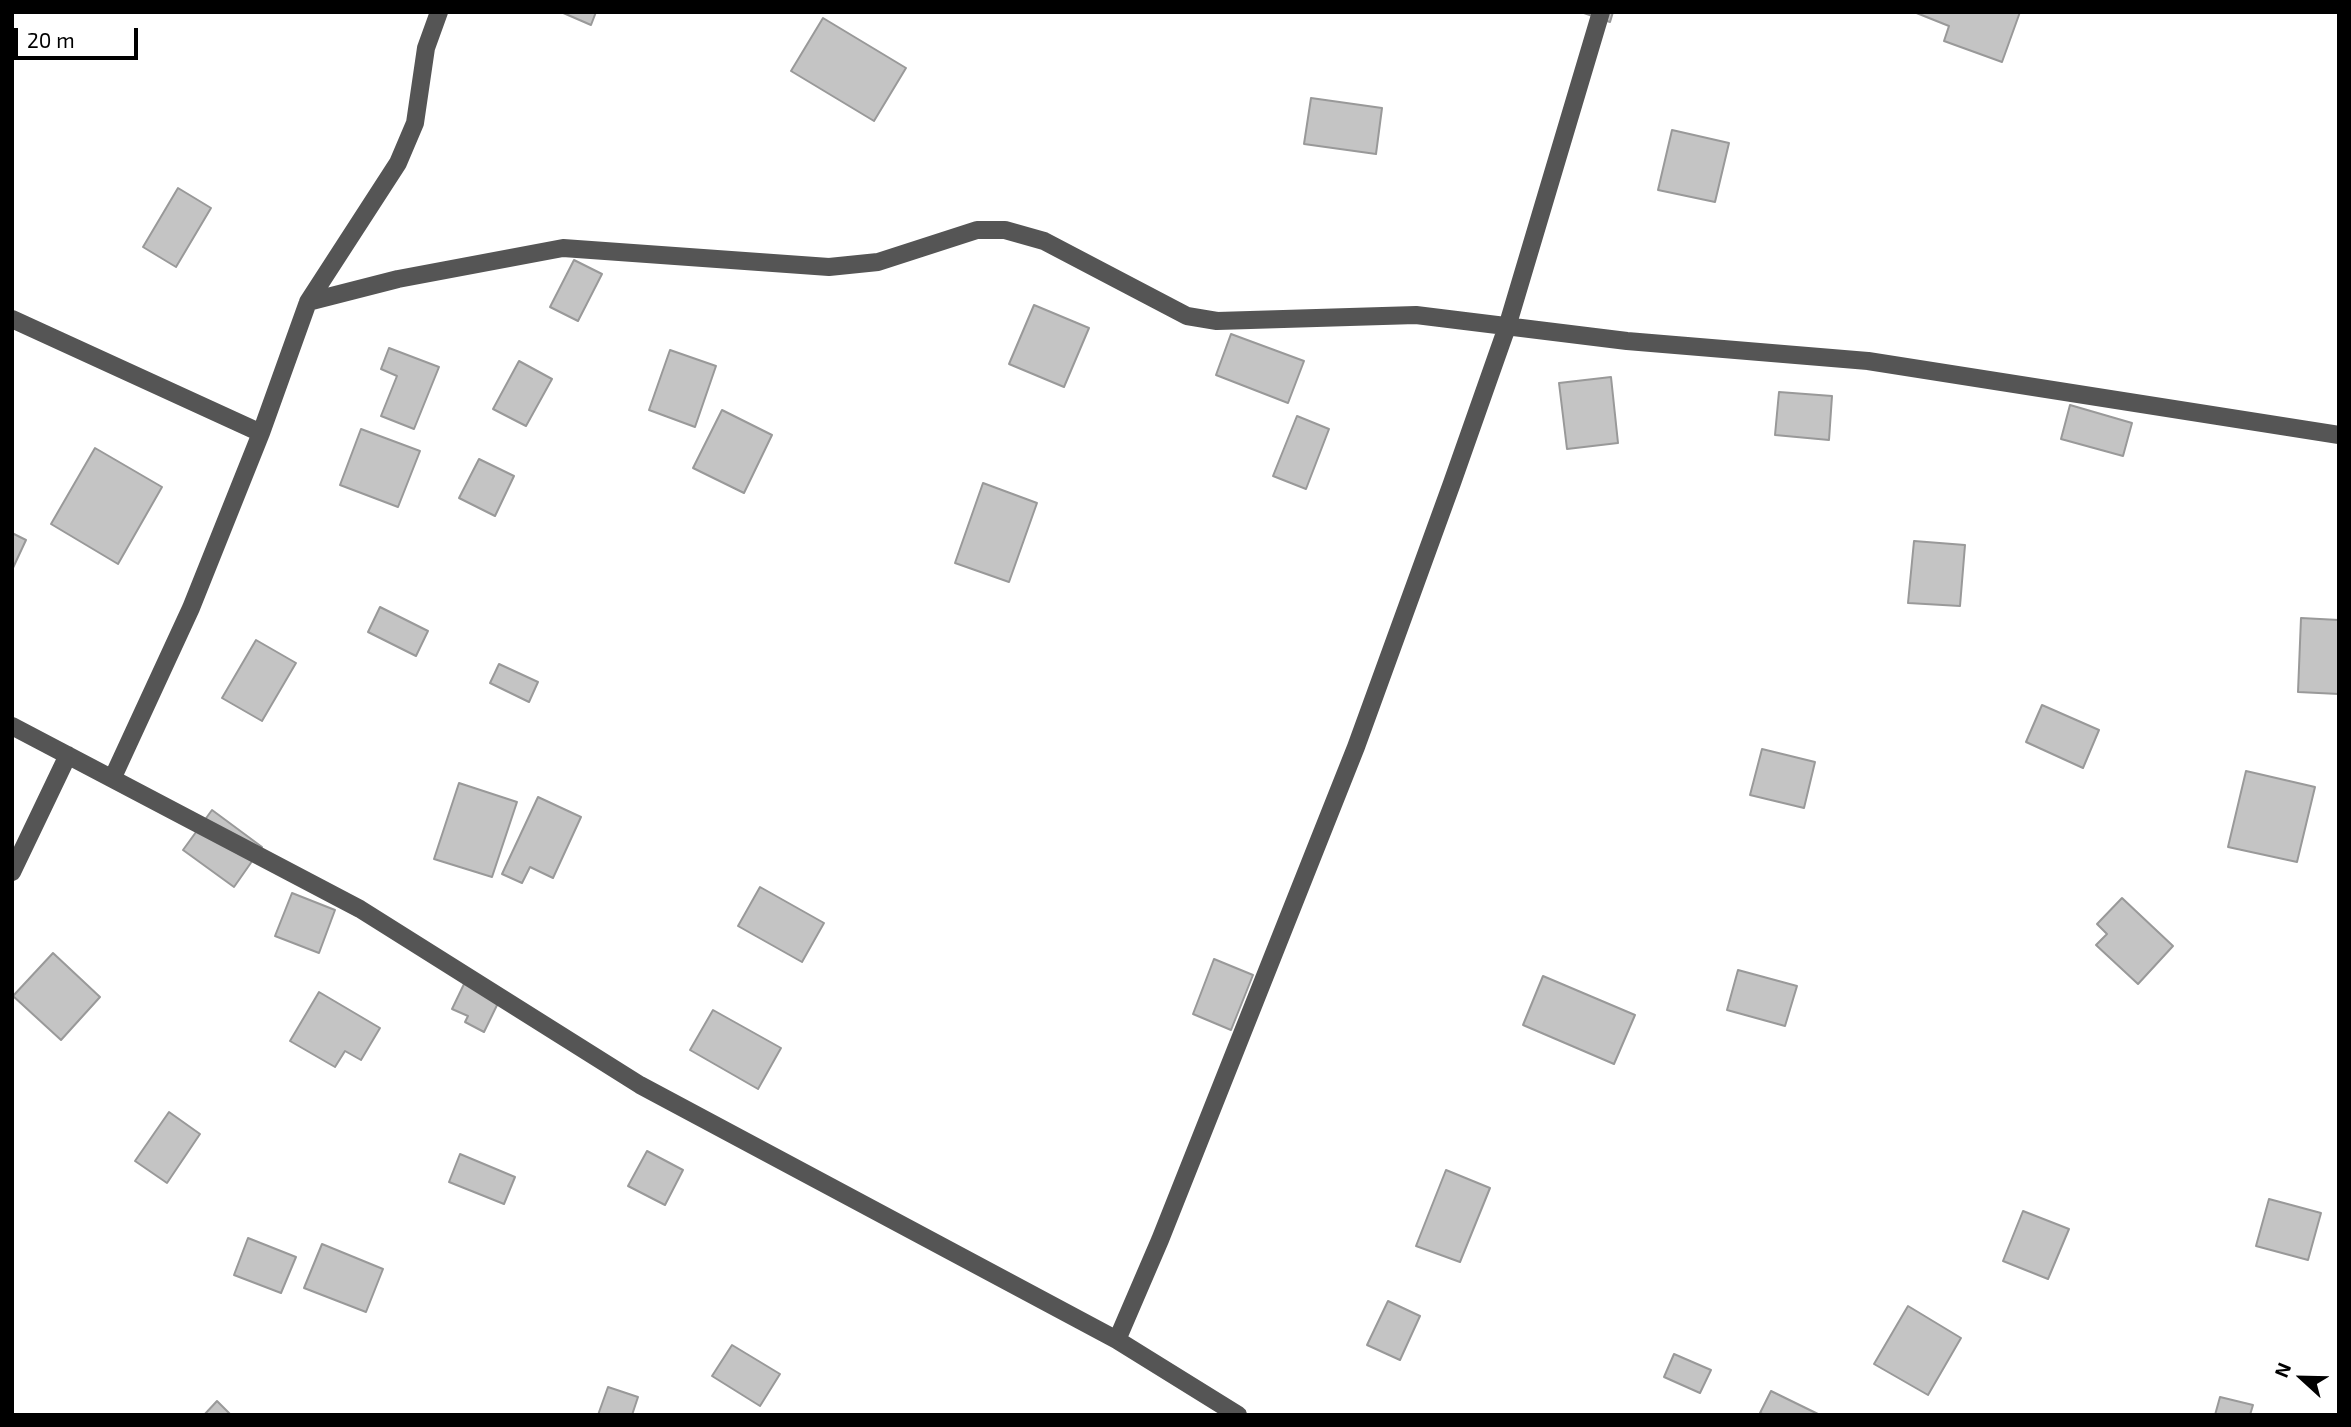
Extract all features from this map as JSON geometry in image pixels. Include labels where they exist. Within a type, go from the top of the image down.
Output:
[{"type":"street","points":[[113,778],[191,608],[261,433],[308,302],[398,163],[415,123],[426,48],[439,12]]},
{"type":"street","points":[[1116,1340],[1160,1240],[1356,747],[1507,327],[1601,12]]},
{"type":"street","points":[[308,302],[398,279],[563,248],[829,267],[878,262],[977,230],[1004,230],[1044,241],[1187,316],[1217,321],[1416,315],[1627,341],[1868,361],[2339,435]]},
{"type":"street","points":[[12,319],[261,433]]},
{"type":"street","points":[[12,726],[359,909],[640,1085],[1116,1340],[1238,1415]]},
{"type":"street","points":[[12,872],[68,755]]},
{"type":"building","points":[[561,12],[596,12],[591,25]]},
{"type":"building","points":[[1581,12],[1613,12],[1610,22]]},
{"type":"building","points":[[1914,12],[2020,12],[2002,62],[1944,41],[1949,26]]},
{"type":"building","points":[[823,18],[906,68],[874,121],[791,71]]},
{"type":"building","points":[[1311,98],[1382,108],[1376,154],[1304,144]]},
{"type":"building","points":[[1672,130],[1729,143],[1715,202],[1658,190]]},
{"type":"building","points":[[178,188],[211,208],[176,267],[143,247]]},
{"type":"building","points":[[574,260],[602,274],[578,321],[550,307]]},
{"type":"building","points":[[1034,305],[1089,328],[1064,387],[1009,364]]},
{"type":"building","points":[[1231,334],[1304,361],[1288,403],[1216,375]]},
{"type":"building","points":[[389,348],[439,367],[414,429],[381,416],[397,376],[381,369]]},
{"type":"building","points":[[670,350],[716,366],[695,427],[649,410]]},
{"type":"building","points":[[519,361],[552,379],[526,426],[493,409]]},
{"type":"building","points":[[1611,377],[1618,443],[1567,449],[1559,383]]},
{"type":"building","points":[[1779,392],[1832,396],[1829,440],[1775,435]]},
{"type":"building","points":[[2070,405],[2132,423],[2123,456],[2061,439]]},
{"type":"building","points":[[722,410],[772,435],[744,493],[693,468]]},
{"type":"building","points":[[1297,416],[1329,429],[1306,489],[1273,476]]},
{"type":"building","points":[[361,429],[420,451],[398,507],[340,485]]},
{"type":"building","points":[[95,448],[162,487],[118,564],[51,524]]},
{"type":"building","points":[[479,459],[514,476],[495,516],[459,498]]},
{"type":"building","points":[[983,483],[1037,503],[1009,582],[955,563]]},
{"type":"building","points":[[12,533],[26,540],[12,570]]},
{"type":"building","points":[[1914,541],[1965,545],[1960,606],[1908,603]]},
{"type":"building","points":[[380,607],[428,631],[416,656],[368,632]]},
{"type":"building","points":[[2301,618],[2339,620],[2339,694],[2298,692]]},
{"type":"building","points":[[256,640],[296,663],[262,721],[222,698]]},
{"type":"building","points":[[499,664],[538,682],[529,702],[490,683]]},
{"type":"building","points":[[2042,705],[2099,730],[2083,768],[2026,742]]},
{"type":"building","points":[[1762,749],[1815,762],[1804,808],[1750,795]]},
{"type":"building","points":[[2246,771],[2315,787],[2297,862],[2228,847]]},
{"type":"building","points":[[459,783],[517,802],[492,877],[434,859]]},
{"type":"building","points":[[538,797],[581,817],[553,878],[530,867],[522,883],[502,874]]},
{"type":"building","points":[[212,810],[262,847],[234,887],[183,850]]},
{"type":"building","points":[[760,887],[824,923],[802,962],[738,926]]},
{"type":"building","points":[[292,893],[335,910],[319,953],[275,936]]},
{"type":"building","points":[[2122,898],[2173,946],[2138,984],[2096,945],[2107,934],[2097,924]]},
{"type":"building","points":[[53,953],[100,997],[61,1040],[13,996]]},
{"type":"building","points":[[1214,959],[1253,975],[1231,1030],[1193,1014]]},
{"type":"building","points":[[1738,970],[1797,986],[1785,1026],[1727,1010]]},
{"type":"building","points":[[1543,976],[1635,1015],[1614,1064],[1523,1025]]},
{"type":"building","points":[[465,982],[500,999],[484,1032],[465,1022],[468,1016],[452,1009]]},
{"type":"building","points":[[319,992],[380,1028],[361,1060],[345,1051],[335,1067],[290,1041]]},
{"type":"building","points":[[713,1010],[781,1048],[758,1089],[690,1050]]},
{"type":"building","points":[[169,1112],[200,1134],[167,1183],[135,1161]]},
{"type":"building","points":[[647,1151],[683,1170],[665,1205],[628,1186]]},
{"type":"building","points":[[460,1154],[515,1177],[504,1204],[449,1182]]},
{"type":"building","points":[[1446,1170],[1490,1188],[1460,1262],[1416,1246]]},
{"type":"building","points":[[2269,1199],[2321,1213],[2308,1260],[2256,1246]]},
{"type":"building","points":[[2023,1211],[2069,1229],[2048,1279],[2003,1261]]},
{"type":"building","points":[[248,1238],[296,1257],[281,1293],[234,1275]]},
{"type":"building","points":[[322,1244],[383,1269],[366,1312],[304,1288]]},
{"type":"building","points":[[1388,1301],[1420,1316],[1400,1360],[1367,1345]]},
{"type":"building","points":[[1908,1306],[1961,1338],[1928,1395],[1874,1364]]},
{"type":"building","points":[[732,1345],[780,1374],[760,1406],[712,1376]]},
{"type":"building","points":[[1674,1354],[1711,1370],[1700,1393],[1664,1377]]},
{"type":"building","points":[[608,1387],[638,1397],[632,1415],[598,1415]]},
{"type":"building","points":[[1771,1391],[1818,1414],[1760,1413]]},
{"type":"building","points":[[2220,1397],[2253,1405],[2250,1415],[2215,1415]]},
{"type":"building","points":[[217,1401],[231,1415],[204,1415]]}]
